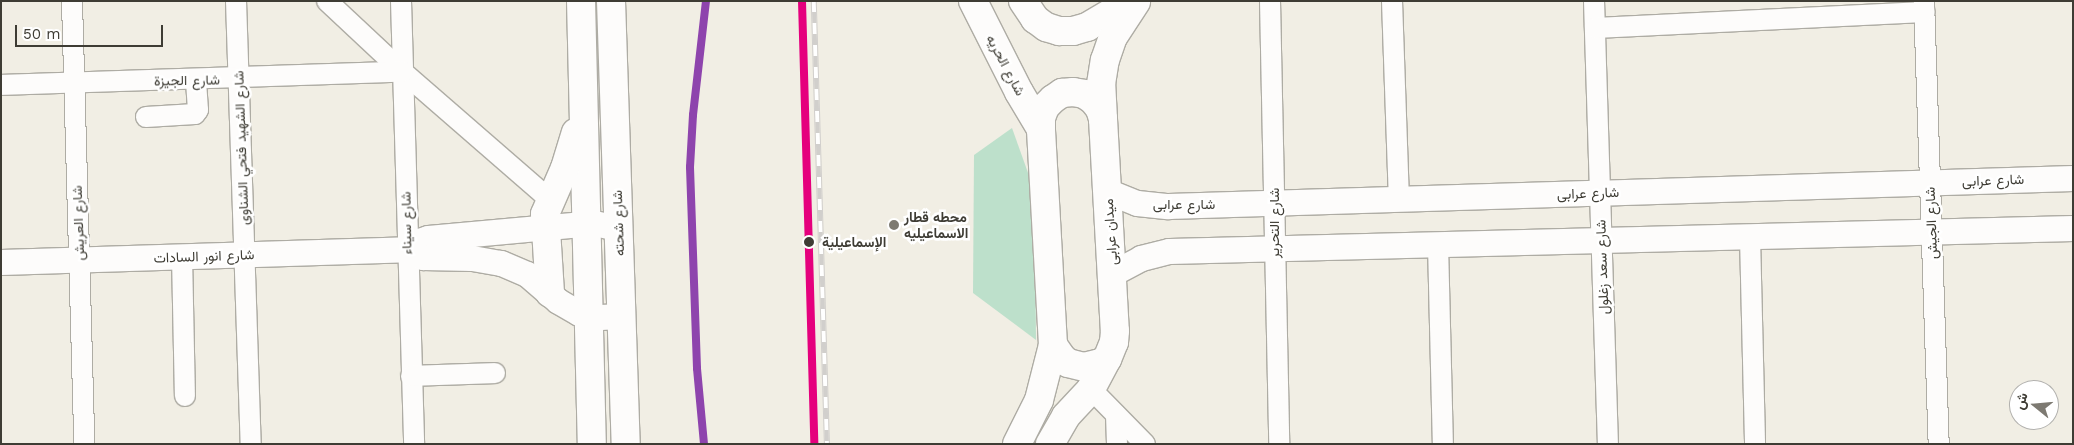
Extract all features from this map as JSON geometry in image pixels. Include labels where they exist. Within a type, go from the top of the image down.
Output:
[{"type":"main road","points":[[581,1],[582,112],[590,316],[592,444]]},
{"type":"main road","name":"شارع شحته","points":[[611,1],[626,444]]},
{"type":"main road","name":"شارع الحريه","points":[[973,1],[1019,92],[1041,128]]},
{"type":"main road","points":[[1023,1],[1035,19],[1046,27],[1059,32],[1087,27],[1131,1]]},
{"type":"main road","points":[[1103,119],[1101,84],[1105,60],[1113,37],[1136,1]]},
{"type":"main road","name":"ميدان عرابى","points":[[1053,345],[1041,118],[1045,107],[1052,98],[1062,93],[1073,92],[1084,94],[1094,100],[1100,109],[1103,119],[1115,331],[1112,347],[1107,359]]},
{"type":"main road","points":[[550,293],[545,228],[550,200],[565,168],[582,112]]},
{"type":"main road","points":[[1053,345],[1062,358],[1076,366],[1092,366],[1107,359]]},
{"type":"main road","points":[[1017,444],[1039,400],[1053,345]]},
{"type":"main road","points":[[1050,444],[1066,416],[1090,389],[1107,359]]},
{"type":"street","name":"شارع العريش","points":[[72,1],[84,444]]},
{"type":"street","name":"شارع الشهيد فتحي الشناوى","points":[[236,1],[251,444]]},
{"type":"street","points":[[327,1],[403,72],[550,200]]},
{"type":"street","name":"شارع سيناء","points":[[401,1],[414,444]]},
{"type":"street","name":"شارع التحرير","points":[[1270,1],[1279,444]]},
{"type":"street","points":[[1392,1],[1399,198]]},
{"type":"street","name":"شارع سعد زغلول","points":[[1594,1],[1608,444]]},
{"type":"street","points":[[1595,28],[1925,7]]},
{"type":"street","name":"شارع الجيش","points":[[1925,7],[1939,444]]},
{"type":"street","name":"شارع الجيزة","points":[[1,85],[239,79],[403,72]]},
{"type":"street","points":[[146,117],[195,114],[198,110],[196,80]]},
{"type":"street","name":"شارع عرابى","points":[[1107,191],[1138,203],[1153,206],[2073,178]]},
{"type":"street","name":"شارع انور السادات","points":[[407,250],[416,242],[428,238],[586,223],[603,223],[618,228]]},
{"type":"street","points":[[1112,273],[1141,258],[1169,251],[2073,228]]},
{"type":"street","points":[[1750,236],[1755,444]]},
{"type":"street","points":[[1438,244],[1444,444]]},
{"type":"street","name":"شارع انور السادات","points":[[1,262],[407,250],[423,257],[472,258],[500,263],[527,274],[568,308],[590,316],[621,316]]},
{"type":"street","points":[[182,256],[185,396]]},
{"type":"street","points":[[411,376],[495,373]]},
{"type":"street","points":[[1090,389],[1145,444]]},
{"type":"street","points":[[1116,415],[1117,444]]},
{"type":"green space","points":[[1012,128],[1032,184],[1035,230],[1036,340],[973,293],[974,155]]},
{"type":"railway","points":[[704,444],[697,368],[690,167],[693,115],[706,1]]},
{"type":"railway","points":[[814,1],[827,444]]},
{"type":"transit line","points":[[704,444],[697,368],[690,167],[693,115],[706,1]]},
{"type":"transit line","points":[[802,1],[814,444]]},
{"type":"place","name":"محطه قطار الاسماعيليه","points":[[894,225]]},
{"type":"place","name":"الإسماعيلية","points":[[809,242]]}]
